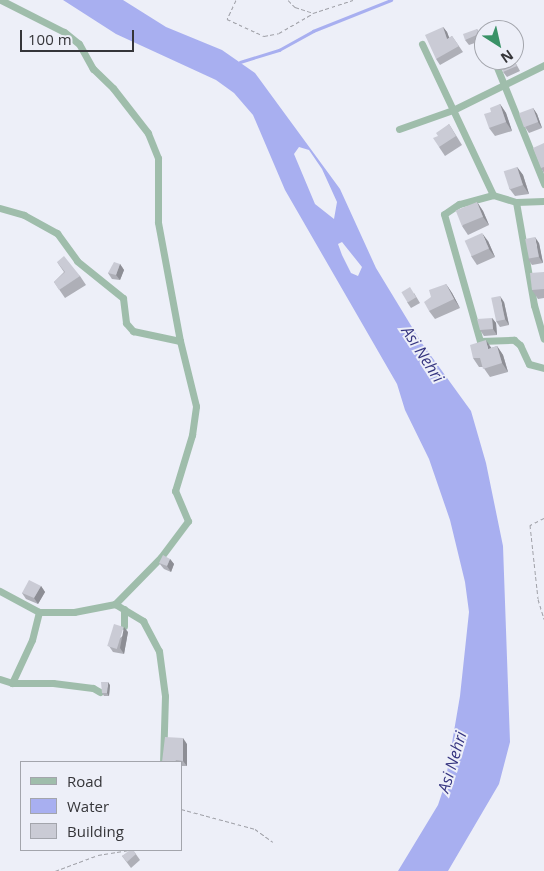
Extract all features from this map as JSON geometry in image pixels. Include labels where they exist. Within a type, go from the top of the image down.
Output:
[{"type":"street","points":[[0,591],[39,612],[74,612],[115,604],[161,557],[188,522],[175,491],[192,435],[196,406],[180,341],[158,222],[158,158],[148,133],[113,88],[93,69],[79,44],[64,32],[2,0]]},
{"type":"street","points":[[422,44],[494,196]]},
{"type":"street","points":[[399,129],[453,110],[544,65]]},
{"type":"street","points":[[498,70],[544,184]]},
{"type":"street","points":[[544,201],[516,202],[494,196],[460,204],[444,214],[480,341],[514,340],[520,345],[529,364],[544,368]]},
{"type":"street","points":[[516,202],[534,305],[544,339]]},
{"type":"street","points":[[0,208],[24,215],[57,233],[76,261],[123,298],[126,322],[133,331],[180,341]]},
{"type":"street","points":[[115,604],[143,621],[159,651],[165,696],[163,761]]},
{"type":"street","points":[[124,609],[124,626]]},
{"type":"street","points":[[12,683],[12,677],[32,640],[39,612]]},
{"type":"street","points":[[0,679],[12,683],[93,688],[100,692]]},
{"type":"path","points":[[236,0],[227,19],[264,36],[279,33],[313,14],[353,0]]},
{"type":"path","points":[[288,0],[295,7],[313,14]]},
{"type":"path","points":[[544,518],[530,525],[538,598],[544,618]]},
{"type":"path","points":[[182,809],[255,829],[273,842]]},
{"type":"path","points":[[55,871],[98,855],[122,851]]},
{"type":"water","name":"Asi Nehri","points":[[63,0],[123,0],[166,27],[222,50],[255,73],[340,189],[376,268],[421,342],[471,411],[486,463],[503,546],[510,742],[499,784],[448,871],[398,871],[438,805],[445,784],[460,696],[469,612],[465,582],[450,520],[429,459],[405,410],[397,384],[285,190],[253,115],[234,93],[216,80],[116,34]],"holes":[[[299,147],[309,150],[322,169],[337,202],[334,219],[315,204],[294,154]],[[342,242],[362,267],[358,276],[351,273],[342,255],[338,244]]]},
{"type":"building","points":[[443,27],[447,39],[452,36],[459,46],[436,59],[425,35]]},
{"type":"building","points":[[474,30],[474,36],[465,40],[463,34]]},
{"type":"building","points":[[500,104],[506,122],[489,128],[484,114],[491,112],[490,108]]},
{"type":"building","points":[[533,108],[538,122],[524,127],[519,113]]},
{"type":"building","points":[[449,124],[456,136],[439,147],[433,138],[438,136],[436,133]]},
{"type":"building","points":[[544,143],[544,167],[541,168],[533,148]]},
{"type":"building","points":[[517,167],[523,185],[510,189],[504,171]]},
{"type":"building","points":[[477,202],[483,217],[462,225],[456,211]]},
{"type":"building","points":[[482,233],[489,249],[472,256],[465,241]]},
{"type":"building","points":[[535,237],[539,257],[529,259],[525,239]]},
{"type":"building","points":[[64,256],[80,276],[59,290],[54,282],[65,272],[57,262]]},
{"type":"building","points":[[114,262],[120,264],[116,275],[108,273]]},
{"type":"building","points":[[544,272],[544,289],[532,290],[530,273]]},
{"type":"building","points":[[446,284],[454,299],[429,311],[424,302],[431,297],[429,290]]},
{"type":"building","points":[[410,287],[416,297],[408,302],[401,292]]},
{"type":"building","points":[[500,296],[505,319],[496,321],[491,298]]},
{"type":"building","points":[[492,318],[493,329],[480,330],[477,319]]},
{"type":"building","points":[[486,340],[488,349],[497,346],[502,363],[483,369],[480,358],[473,358],[470,345]]},
{"type":"building","points":[[163,555],[170,559],[167,566],[159,563]]},
{"type":"building","points":[[29,580],[41,586],[34,598],[22,593]]},
{"type":"building","points":[[114,624],[124,627],[117,649],[107,646]]},
{"type":"building","points":[[101,682],[108,682],[107,693],[102,693]]},
{"type":"building","points":[[165,737],[183,738],[183,761],[162,761]]},
{"type":"building","points":[[129,851],[134,851],[136,854],[127,862],[122,856]]},
{"type":"waterway","points":[[240,62],[279,50],[313,31],[391,0]]}]
